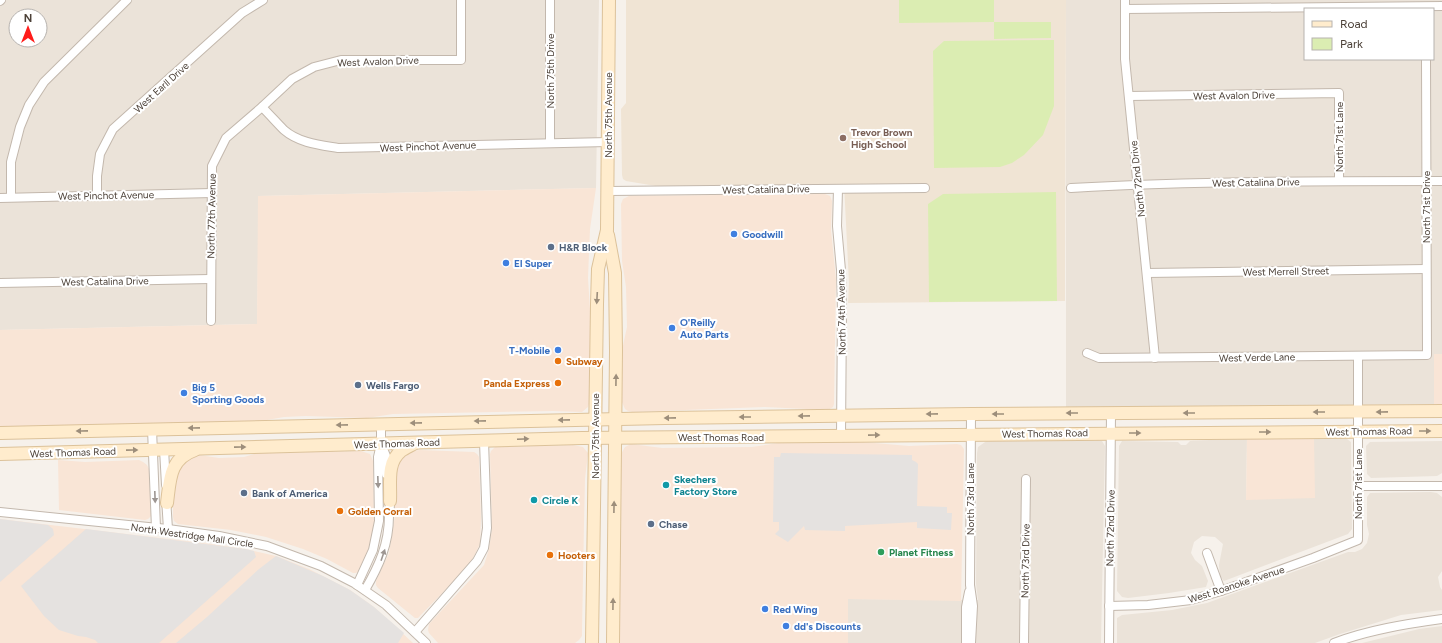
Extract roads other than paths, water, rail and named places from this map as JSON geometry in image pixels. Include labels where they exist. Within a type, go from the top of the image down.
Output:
[{"type":"main road","name":"North 75th Avenue","points":[[592,643],[596,304],[598,269],[607,230],[609,0]]},
{"type":"main road","name":"North 75th Avenue","points":[[607,230],[616,273],[613,643]]},
{"type":"main road","name":"West Thomas Road","points":[[0,433],[595,419],[971,414],[1442,411]]},
{"type":"main road","points":[[157,429],[158,449]]},
{"type":"main road","name":"West Thomas Road","points":[[0,454],[595,438],[1442,431]]},
{"type":"main road","points":[[390,500],[391,469],[393,461],[402,451],[415,443]]},
{"type":"main road","points":[[167,503],[173,467],[187,453],[201,448]]},
{"type":"street","points":[[11,197],[11,162],[20,127],[29,105],[44,82],[127,0]]},
{"type":"street","name":"West Earll Drive","points":[[97,196],[97,176],[100,154],[113,130],[242,13],[262,0]]},
{"type":"street","name":"West Avalon Drive","points":[[262,107],[292,78],[314,67],[341,60],[461,60],[461,0]]},
{"type":"street","name":"North 75th Drive","points":[[550,0],[550,143]]},
{"type":"street","name":"North 72nd Drive","points":[[1125,0],[1125,59],[1155,358]]},
{"type":"street","points":[[1325,8],[1442,6]]},
{"type":"street","points":[[1125,10],[1304,8]]},
{"type":"street","name":"North 71st Drive","points":[[1426,60],[1427,355]]},
{"type":"street","name":"West Avalon Drive","points":[[1129,96],[1339,94]]},
{"type":"street","name":"North 71st Lane","points":[[1339,94],[1339,180]]},
{"type":"street","name":"West Pinchot Avenue","points":[[262,107],[286,131],[302,140],[315,145],[338,148],[608,142]]},
{"type":"street","name":"North 77th Avenue","points":[[210,321],[212,166],[226,138],[262,107]]},
{"type":"street","name":"West Catalina Drive","points":[[1071,188],[1137,184],[1339,180],[1442,181]]},
{"type":"street","name":"West Catalina Drive","points":[[608,191],[925,188]]},
{"type":"street","name":"North 74th Avenue","points":[[838,189],[837,226],[841,270],[842,436]]},
{"type":"street","name":"West Pinchot Avenue","points":[[0,198],[212,194]]},
{"type":"street","name":"West Merrell Street","points":[[1146,273],[1426,269]]},
{"type":"street","name":"West Catalina Drive","points":[[0,283],[210,278]]},
{"type":"street","name":"West Verde Lane","points":[[1087,353],[1099,358],[1427,355]]},
{"type":"street","name":"North 71st Lane","points":[[1358,356],[1358,540]]},
{"type":"street","name":"North 72nd Drive","points":[[1109,643],[1111,413]]},
{"type":"street","name":"North 73rd Lane","points":[[971,414],[970,585],[966,607],[971,643]]},
{"type":"street","points":[[357,585],[373,550],[377,531],[379,507],[378,457],[381,444],[381,424]]},
{"type":"street","points":[[415,632],[477,561],[484,548],[487,518],[484,441]]},
{"type":"street","points":[[365,590],[381,561],[389,526],[390,500],[387,490],[386,456],[381,444]]},
{"type":"street","points":[[158,449],[167,503],[168,530]]},
{"type":"street","points":[[156,528],[158,449]]},
{"type":"street","name":"North 73rd Drive","points":[[1024,643],[1026,479]]},
{"type":"street","points":[[1358,486],[1442,486]]},
{"type":"street","name":"North Westridge Mall Circle","points":[[0,512],[219,536],[267,546],[321,566],[357,585],[386,605],[426,643]]},
{"type":"street","name":"West Roanoke Avenue","points":[[1109,606],[1148,605],[1191,600],[1221,591],[1313,558],[1358,540]]},
{"type":"street","points":[[1207,553],[1221,591]]},
{"type":"street","points":[[1334,643],[1344,639],[1404,624],[1442,619]]},
{"type":"street","name":"North 73rd Lane","points":[[966,643],[969,622]]},
{"type":"place","name":"Trevor Brown High School","points":[[843,138]]},
{"type":"place","name":"Goodwill","points":[[734,234]]},
{"type":"place","name":"H&R Block","points":[[551,247]]},
{"type":"place","name":"El Super","points":[[506,263]]},
{"type":"place","name":"O'Reilly Auto Parts","points":[[672,328]]},
{"type":"place","name":"T-Mobile","points":[[558,350]]},
{"type":"place","name":"Subway","points":[[558,361]]},
{"type":"place","name":"Panda Express","points":[[558,383]]},
{"type":"place","name":"Wells Fargo","points":[[358,385]]},
{"type":"place","name":"Big 5 Sporting Goods","points":[[184,393]]},
{"type":"place","name":"Skechers Factory Store","points":[[666,485]]},
{"type":"place","name":"Bank of America","points":[[244,493]]},
{"type":"place","name":"Circle K","points":[[534,500]]},
{"type":"place","name":"Golden Corral","points":[[340,511]]},
{"type":"place","name":"Chase","points":[[651,524]]},
{"type":"place","name":"Planet Fitness","points":[[881,552]]},
{"type":"place","name":"Hooters","points":[[550,555]]},
{"type":"place","name":"Red Wing","points":[[765,609]]},
{"type":"place","name":"dd's Discounts","points":[[786,626]]}]
